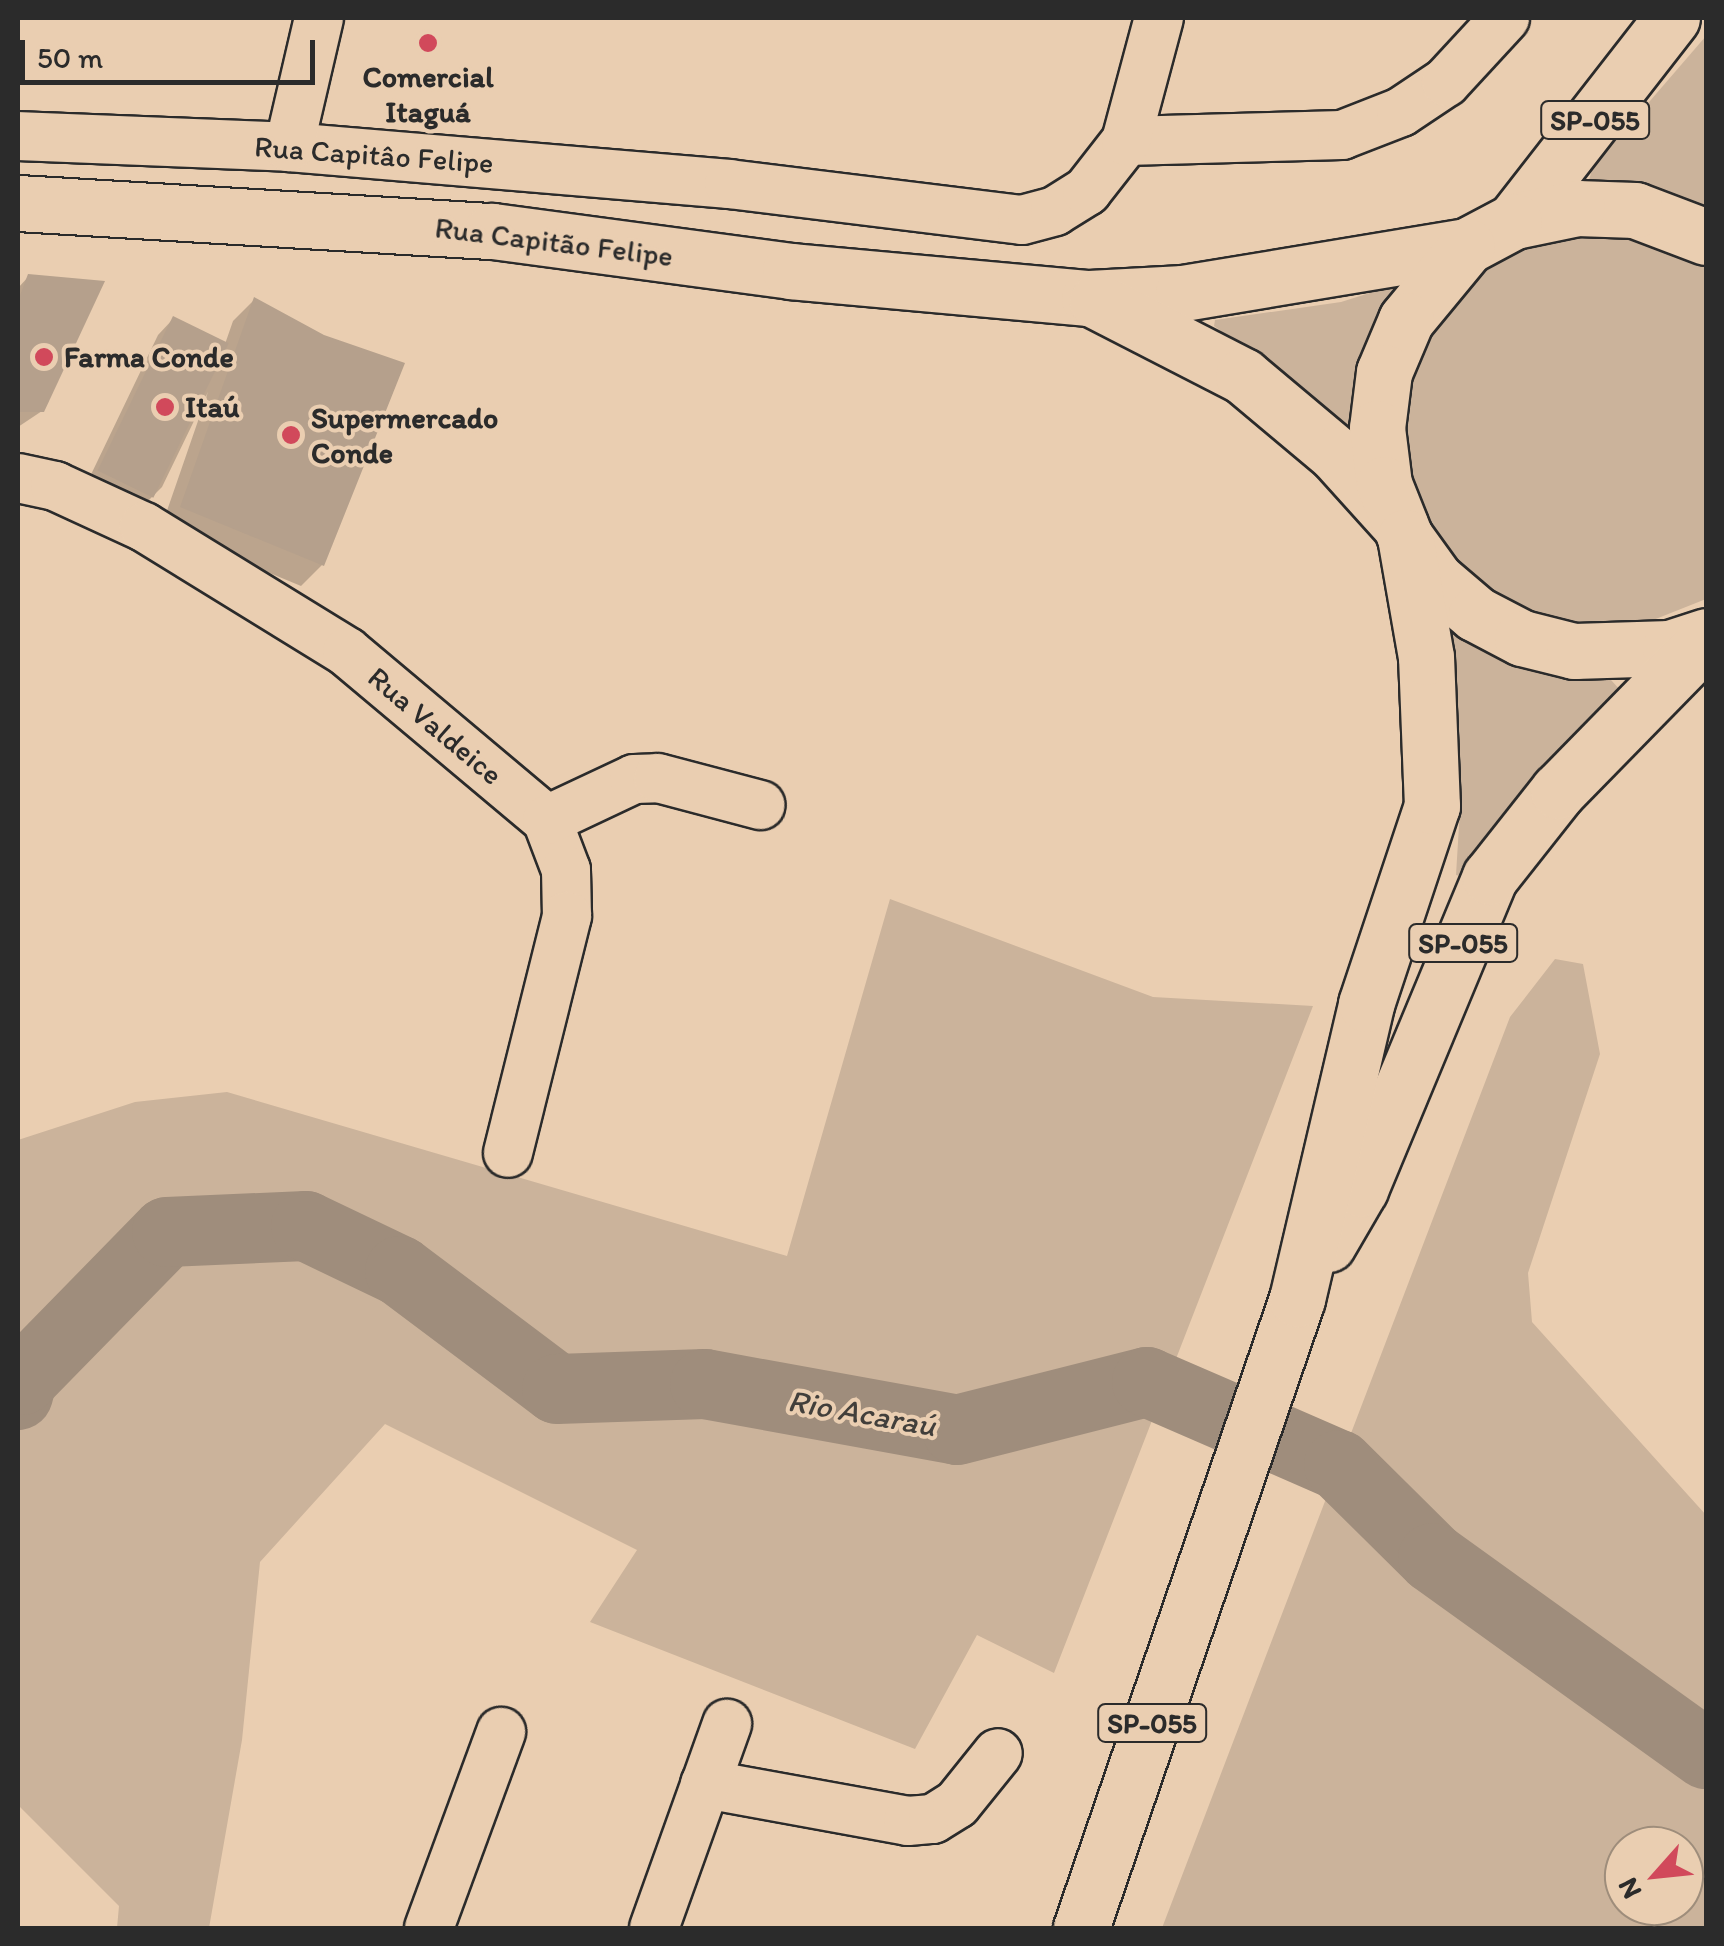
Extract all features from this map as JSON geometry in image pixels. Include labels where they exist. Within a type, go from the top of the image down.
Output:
[{"type":"main road","name":"SP-055","points":[[1672,18],[1491,233],[1406,320],[1384,372],[1377,428],[1384,484],[1403,531],[1436,580],[1476,614],[1522,638],[1574,651],[1670,648],[1706,638]]},
{"type":"main road","name":"Rua Capitão Felipe","points":[[18,203],[492,231],[790,271],[1089,298],[1238,285],[1491,233],[1577,208],[1635,210],[1706,237]]},
{"type":"main road","name":"Rua Capitão Felipe","points":[[1089,298],[1243,376],[1336,454],[1403,531]]},
{"type":"main road","name":"SP-055","points":[[1081,1928],[1288,1322],[1366,1004],[1432,806],[1431,704],[1403,531]]},
{"type":"main road","name":"SP-055","points":[[1288,1322],[1360,1188],[1490,878],[1558,791],[1706,638]]},
{"type":"street","points":[[289,146],[319,18]]},
{"type":"street","points":[[1159,18],[1126,141],[1342,135],[1401,112],[1446,82],[1505,18]]},
{"type":"street","name":"Rua Capitâo Felipe","points":[[18,136],[289,146],[729,184],[1022,220],[1055,211],[1087,191],[1126,141]]},
{"type":"street","name":"Rua Valdeice","points":[[18,478],[54,486],[144,527],[347,652],[547,820],[566,870],[567,916],[508,1153]]},
{"type":"street","points":[[547,820],[634,780],[658,778],[760,805]]},
{"type":"street","points":[[654,1928],[726,1724]]},
{"type":"street","points":[[429,1928],[501,1732]]},
{"type":"street","points":[[705,1784],[908,1822],[933,1818],[958,1804],[998,1753]]},
{"type":"shaded area","points":[[1706,36],[1706,210],[1587,186],[1593,167]]},
{"type":"shaded area","points":[[1605,223],[1706,254],[1706,599],[1633,628],[1574,628],[1517,610],[1467,577],[1429,531],[1406,477],[1400,431],[1404,384],[1443,300],[1515,243]]},
{"type":"shaded area","points":[[1408,281],[1355,446],[1325,407],[1214,326],[1215,320],[1341,302]]},
{"type":"shaded area","points":[[1445,622],[1572,675],[1611,680],[1621,691],[1504,812],[1464,877],[1456,875],[1460,809]]},
{"type":"shaded area","points":[[890,899],[1153,997],[1313,1006],[1054,1673],[977,1635],[915,1749],[590,1622],[637,1550],[385,1424],[260,1562],[242,1740],[209,1928],[117,1928],[119,1906],[18,1805],[18,1140],[135,1102],[227,1092],[787,1256]]},
{"type":"shaded area","points":[[1555,959],[1583,964],[1600,1054],[1528,1273],[1532,1322],[1706,1515],[1706,1928],[1162,1928],[1510,1017]]},
{"type":"building","name":"Farma Conde","points":[[28,274],[105,281],[44,412],[18,412],[18,301]]},
{"type":"building","name":"Supermercado Conde","points":[[254,297],[324,335],[405,363],[324,566],[180,507]]},
{"type":"building","name":"Itaú","points":[[173,316],[229,343],[153,498],[98,471]]},
{"type":"waterway","name":"Rio Acaraú","points":[[18,1395],[22,1380],[167,1232],[306,1226],[400,1271],[557,1389],[705,1384],[957,1430],[1147,1382],[1339,1465],[1433,1558],[1706,1754]]},
{"type":"place","name":"Comercial Itaguá","points":[[428,43]]},
{"type":"place","name":"Farma Conde","points":[[44,357]]},
{"type":"place","name":"Itaú","points":[[165,407]]},
{"type":"place","name":"Supermercado Conde","points":[[291,435]]}]
